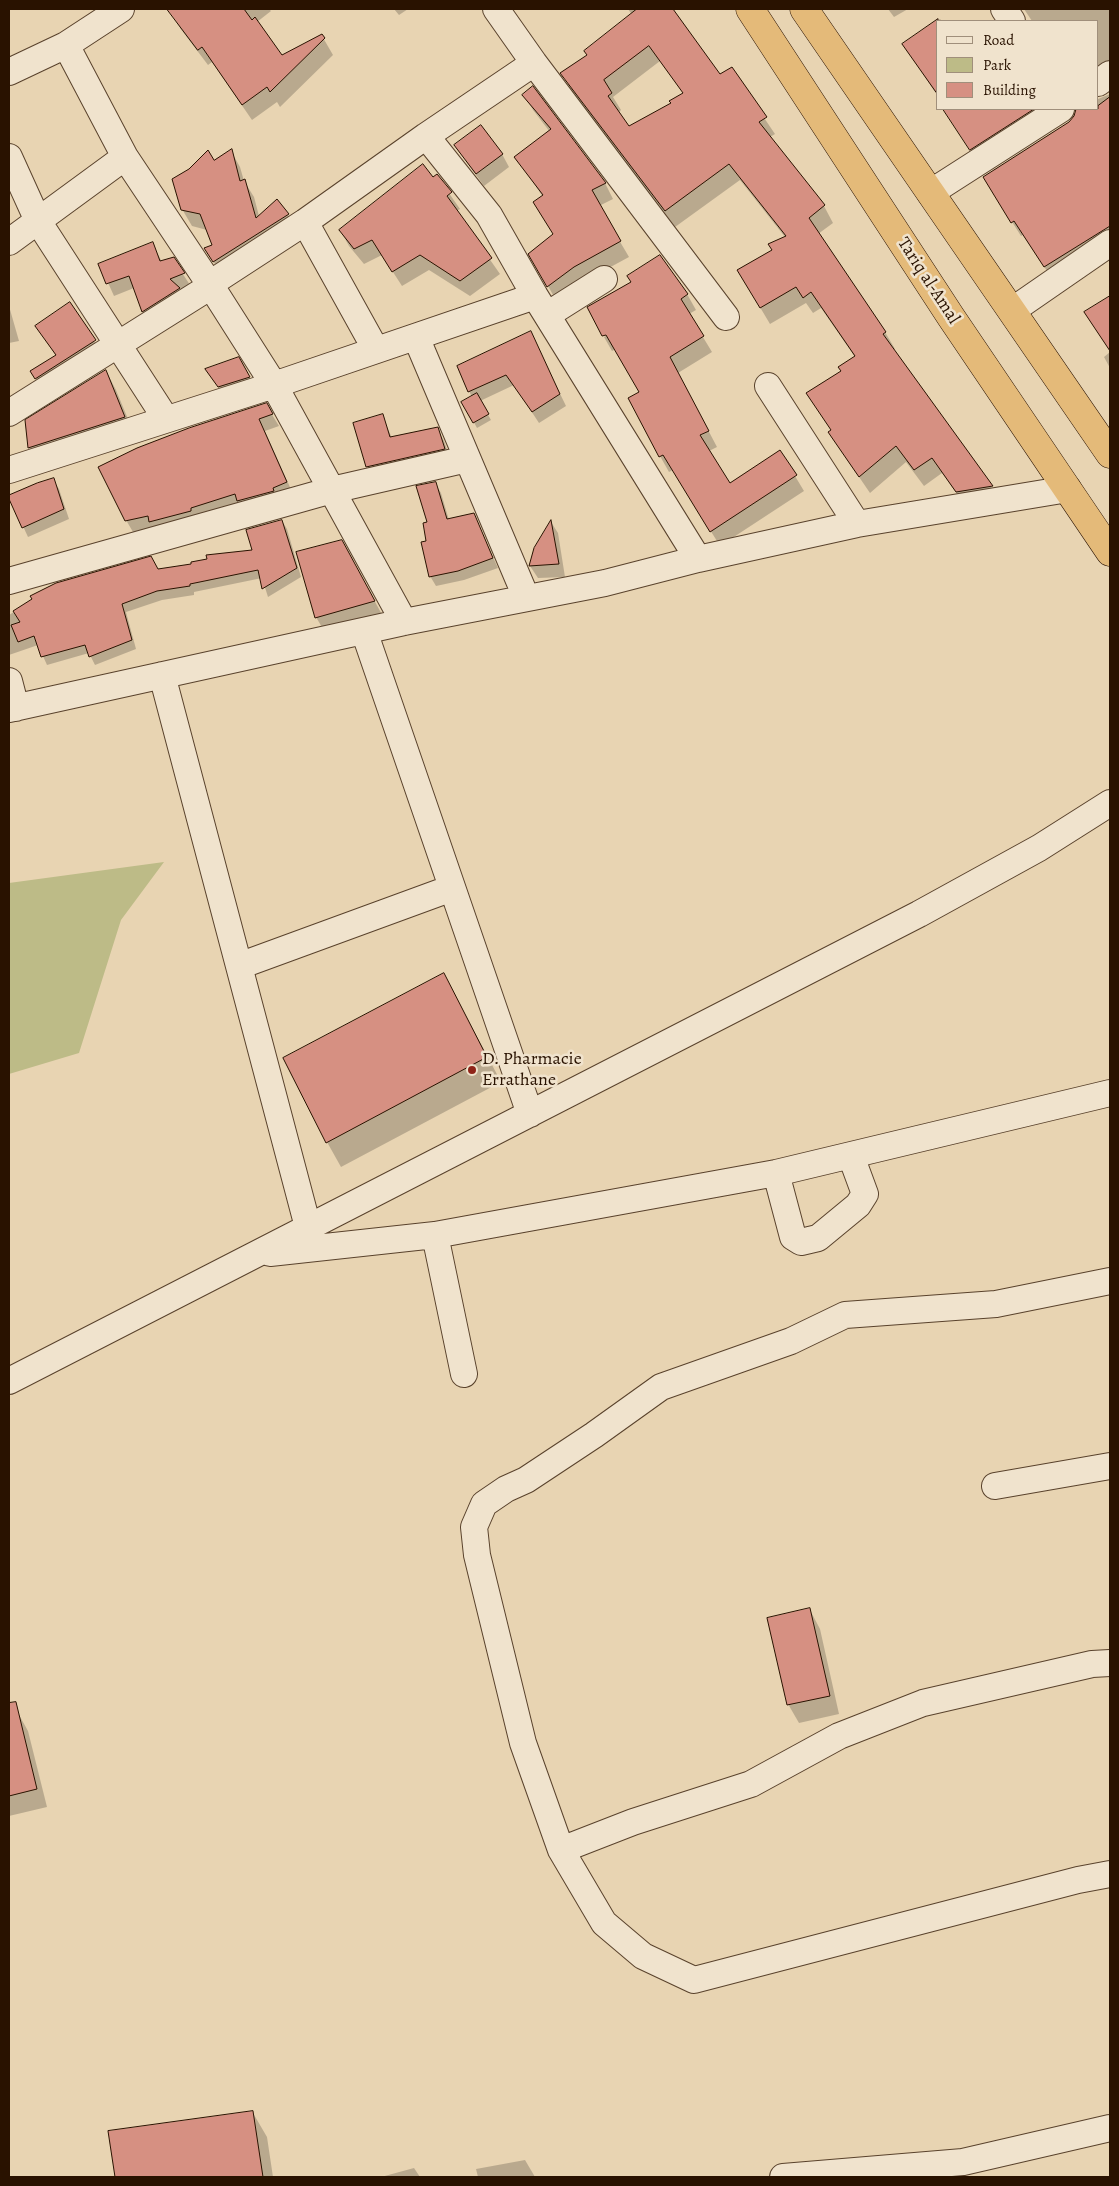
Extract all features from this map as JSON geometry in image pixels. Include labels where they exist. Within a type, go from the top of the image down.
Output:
[{"type":"highway","name":"Tariq al-Amal","points":[[750,9],[951,317],[1110,552]]},
{"type":"highway","points":[[804,9],[1013,310],[1110,454]]},
{"type":"street","points":[[9,72],[66,45],[121,9]]},
{"type":"street","points":[[496,9],[534,63],[726,317]]},
{"type":"street","points":[[1004,9],[1011,20]]},
{"type":"street","points":[[66,45],[125,157],[274,385],[404,622]]},
{"type":"street","points":[[9,413],[211,286],[231,270],[305,222],[426,136],[534,63]]},
{"type":"street","points":[[1099,82],[1110,74]]},
{"type":"street","points":[[930,193],[1059,110]]},
{"type":"street","points":[[426,136],[489,215],[541,305],[698,558]]},
{"type":"street","points":[[9,157],[38,221],[119,343],[166,419]]},
{"type":"street","points":[[9,242],[125,157]]},
{"type":"street","points":[[305,222],[376,350]]},
{"type":"street","points":[[1013,310],[1110,243]]},
{"type":"street","points":[[9,470],[274,385],[416,336],[541,305],[604,279]]},
{"type":"street","points":[[416,336],[526,597]]},
{"type":"street","points":[[768,386],[857,524]]},
{"type":"street","points":[[9,581],[332,490],[467,459]]},
{"type":"street","points":[[9,681],[12,708],[404,622],[605,583],[698,558],[857,524],[1068,489]]},
{"type":"street","points":[[364,631],[530,1114]]},
{"type":"street","points":[[162,675],[308,1228]]},
{"type":"street","points":[[9,1381],[919,914],[1039,848],[1110,803]]},
{"type":"street","points":[[239,966],[452,888]]},
{"type":"street","points":[[254,1255],[435,1235],[776,1174],[1110,1094]]},
{"type":"street","points":[[776,1174],[793,1237],[801,1242],[818,1238],[858,1205],[865,1194],[851,1156]]},
{"type":"street","points":[[435,1235],[464,1374]]},
{"type":"street","points":[[1110,1281],[996,1304],[845,1315],[791,1341],[662,1387],[526,1480],[506,1489],[484,1504],[474,1527],[478,1555],[523,1743],[561,1850],[604,1923],[643,1956],[694,1980],[1078,1880],[1110,1874]]},
{"type":"street","points":[[995,1486],[1110,1466]]},
{"type":"street","points":[[561,1850],[633,1822],[751,1784],[839,1736],[923,1703],[1092,1664],[1110,1663]]},
{"type":"street","points":[[783,2177],[963,2162],[1110,2128]]},
{"type":"green space","points":[[164,862],[121,920],[79,1053],[9,1074],[9,883]]},
{"type":"building","points":[[167,9],[244,9],[252,20],[255,17],[282,55],[322,34],[325,38],[270,92],[267,87],[242,105],[202,47],[198,50]]},
{"type":"building","points":[[637,9],[673,9],[720,74],[732,67],[767,117],[759,122],[825,205],[809,218],[886,332],[883,334],[993,486],[956,492],[932,458],[914,470],[896,446],[859,477],[828,432],[831,430],[806,393],[841,371],[838,367],[855,356],[811,292],[803,298],[796,287],[760,308],[737,270],[772,250],[768,244],[786,236],[729,164],[665,211],[560,73],[587,55],[584,51]],"holes":[[[649,46],[683,93],[669,101],[671,103],[629,126],[608,96],[612,93],[604,80]]]},
{"type":"building","points":[[936,20],[936,92],[902,44]]},
{"type":"building","points":[[533,86],[606,183],[592,190],[621,241],[574,267],[547,287],[528,254],[553,234],[533,202],[543,195],[514,157],[551,129],[522,95]]},
{"type":"building","points":[[1110,97],[1110,226],[1044,267],[1014,221],[1011,223],[983,177],[1069,122],[1076,110],[1099,110],[1099,105]]},
{"type":"building","points":[[944,110],[1032,110],[970,150]]},
{"type":"building","points":[[481,125],[503,154],[476,174],[454,145]]},
{"type":"building","points":[[232,149],[240,181],[245,179],[256,218],[277,199],[289,214],[213,262],[204,248],[212,245],[200,214],[181,210],[172,179],[189,169],[208,150],[214,160]]},
{"type":"building","points":[[423,164],[433,177],[437,174],[452,192],[447,196],[492,258],[460,281],[420,255],[392,272],[372,240],[354,249],[339,230]]},
{"type":"building","points":[[153,242],[160,261],[174,257],[185,273],[170,279],[180,288],[142,312],[129,276],[106,284],[98,264]]},
{"type":"building","points":[[660,255],[688,294],[681,299],[704,336],[670,357],[709,431],[700,435],[730,483],[780,450],[797,475],[710,532],[663,455],[659,457],[628,398],[639,392],[606,335],[602,336],[587,307],[631,282],[627,276]]},
{"type":"building","points":[[1110,296],[1110,351],[1084,312]]},
{"type":"building","points":[[70,302],[96,340],[35,379],[30,371],[56,355],[35,326]]},
{"type":"building","points":[[531,331],[560,394],[532,412],[506,375],[468,392],[457,366]]},
{"type":"building","points":[[239,357],[250,377],[218,387],[205,369]]},
{"type":"building","points":[[106,370],[125,417],[28,448],[25,420]]},
{"type":"building","points":[[477,393],[489,414],[473,423],[461,402]]},
{"type":"building","points":[[267,403],[273,414],[259,419],[287,482],[273,488],[274,491],[237,501],[235,494],[191,508],[191,511],[149,522],[148,516],[125,521],[98,467],[137,448],[189,428]]},
{"type":"building","points":[[383,414],[390,437],[438,427],[445,449],[366,467],[353,423]]},
{"type":"building","points":[[54,478],[64,509],[22,528],[9,495]]},
{"type":"building","points":[[436,482],[447,519],[474,513],[493,558],[458,571],[429,577],[421,542],[426,541],[423,523],[427,522],[416,486]]},
{"type":"building","points":[[282,520],[297,568],[262,589],[258,570],[190,584],[190,586],[157,591],[122,604],[132,640],[89,657],[85,645],[41,657],[34,636],[18,642],[11,625],[20,622],[13,611],[32,599],[30,596],[56,583],[151,556],[158,569],[191,564],[191,562],[207,559],[206,555],[252,550],[246,530]]},
{"type":"building","points":[[551,520],[559,564],[529,566],[534,548]]},
{"type":"building","points":[[342,540],[375,601],[315,618],[296,552]]},
{"type":"building","points":[[444,973],[487,1057],[326,1143],[283,1058]]},
{"type":"building","points":[[810,1608],[830,1696],[787,1705],[767,1618]]},
{"type":"building","points":[[16,1702],[37,1789],[9,1796],[9,1703]]},
{"type":"building","points":[[253,2111],[263,2177],[115,2177],[108,2131]]},
{"type":"place","name":"D. Pharmacie Errathane","points":[[472,1070]]}]
